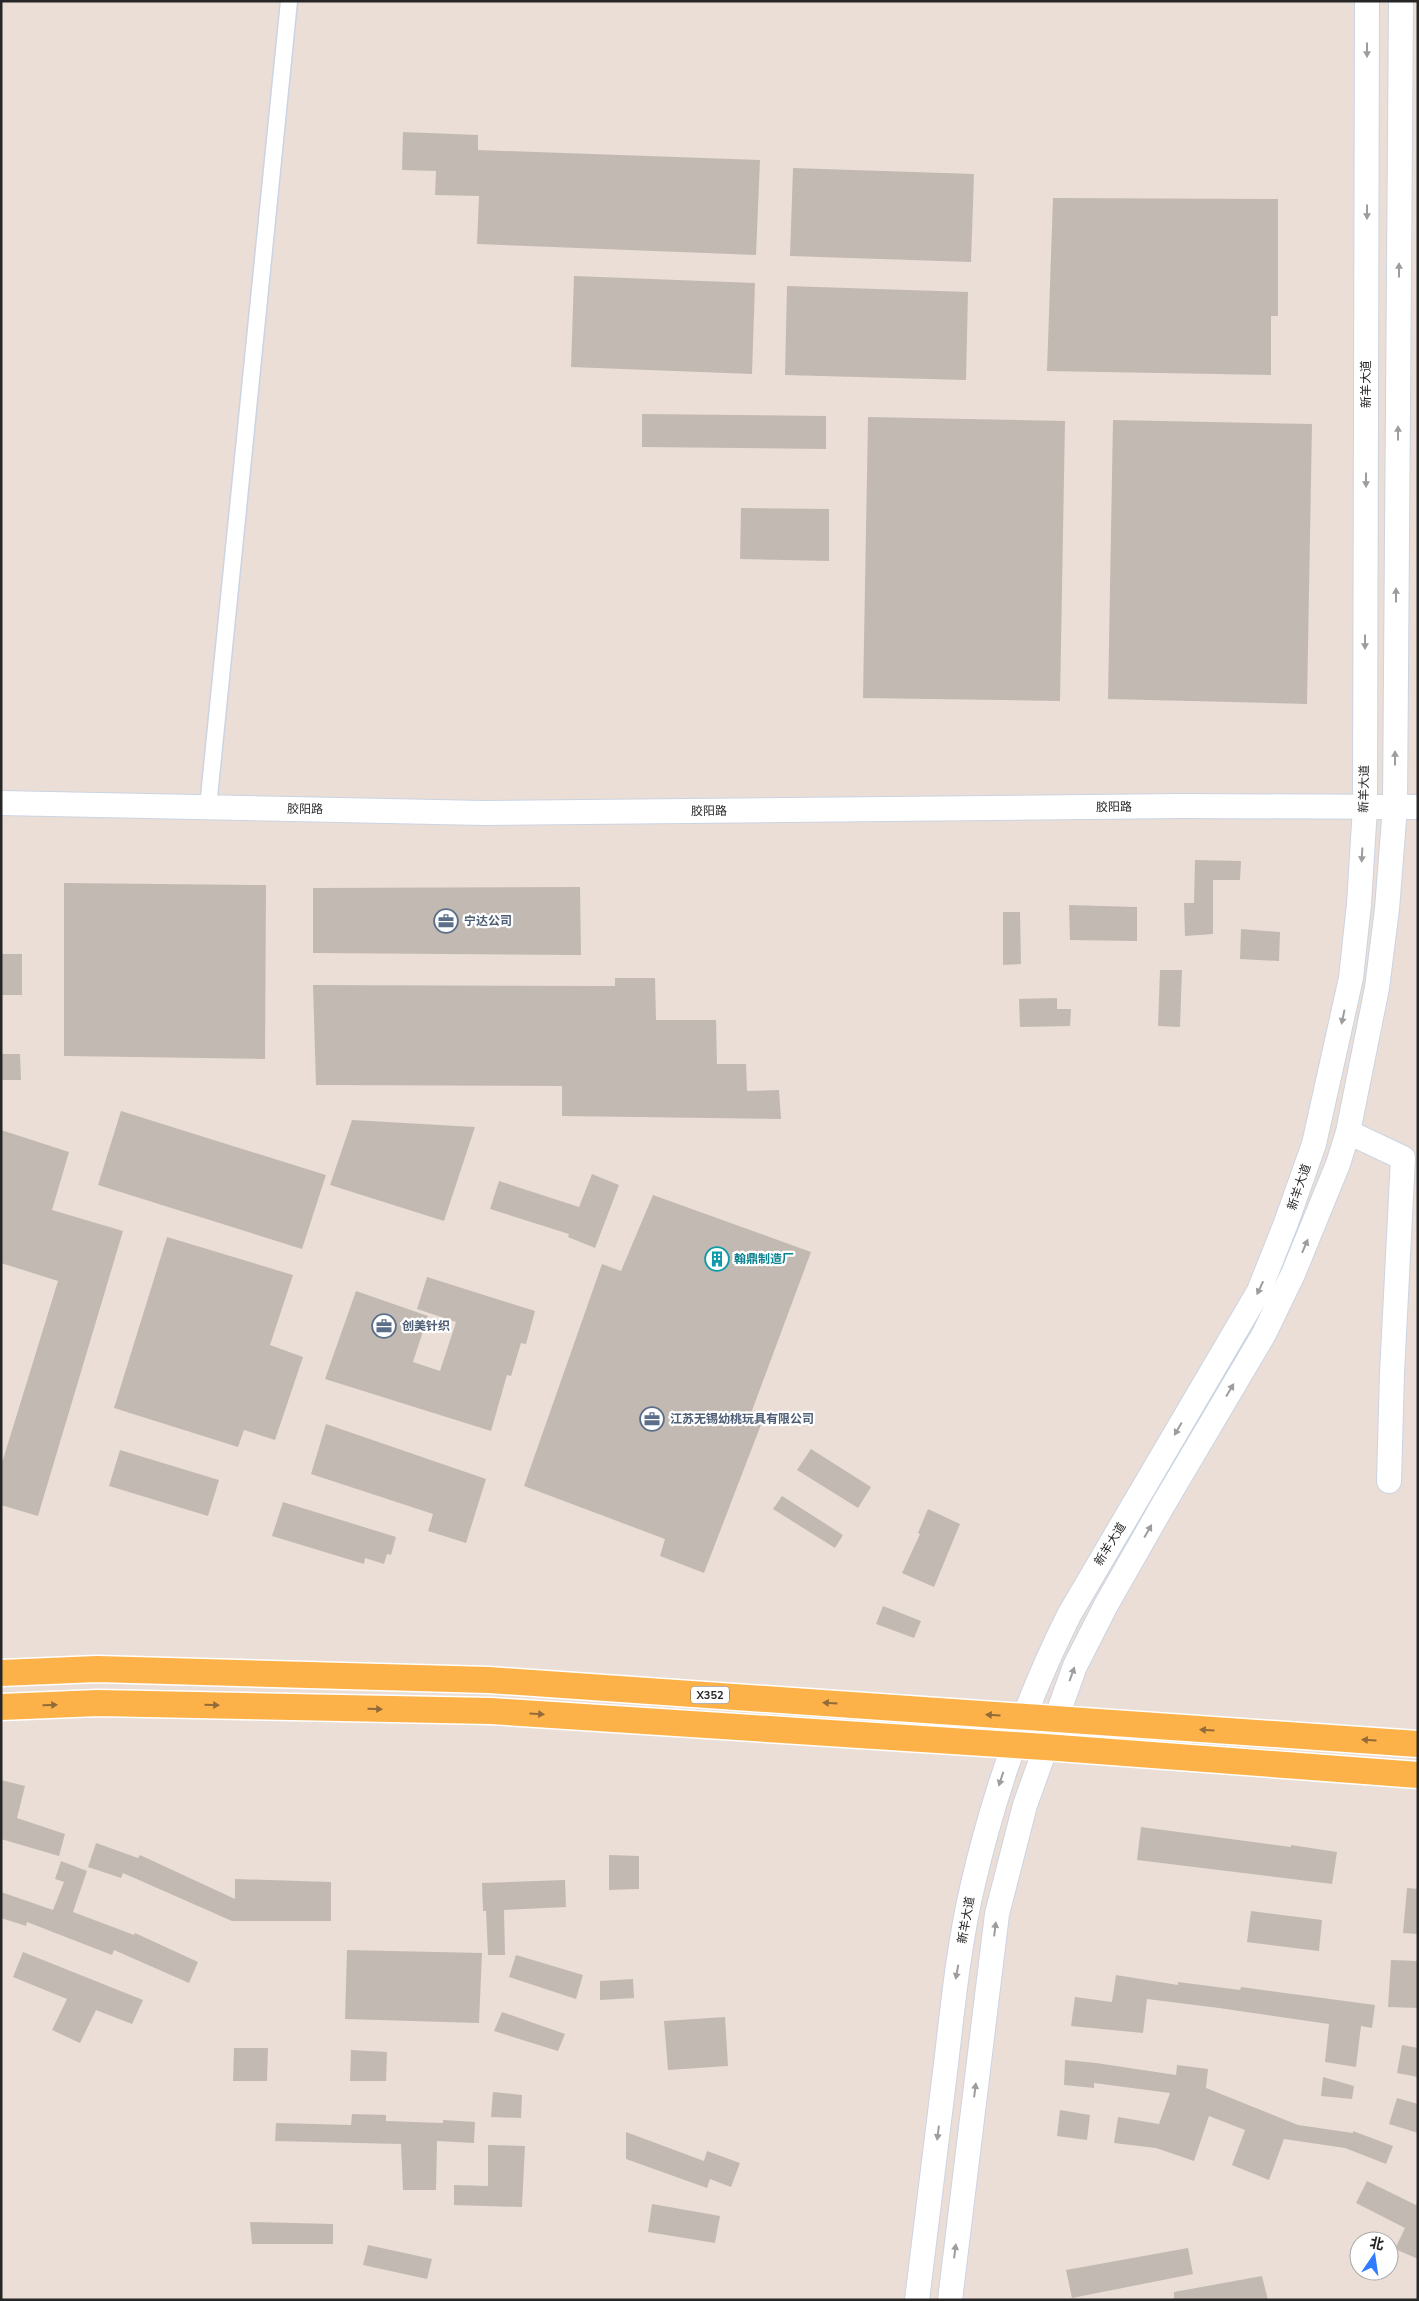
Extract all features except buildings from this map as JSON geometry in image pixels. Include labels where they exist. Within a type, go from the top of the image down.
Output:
[{"type":"main road","name":"新羊大道","points":[[917,2300],[956,1978],[972,1886],[1012,1745],[1044,1665],[1093,1572],[1259,1291],[1314,1144],[1352,978],[1365,807],[1367,1]]},
{"type":"main road","name":"新羊大道","points":[[950,2300],[997,1914],[1025,1805],[1075,1666],[1106,1605],[1268,1326],[1293,1274],[1317,1217],[1348,1132],[1377,988],[1387,909],[1394,807],[1401,1]]},
{"type":"main road","name":"胶阳路","points":[[1,803],[484,813],[1172,806],[1418,807]]},
{"type":"main road","points":[[1348,1132],[1403,1158],[1392,1373],[1389,1481]]},
{"type":"main road","name":"X352","points":[[1,1673],[97,1669],[489,1680],[1418,1744]]},
{"type":"main road","points":[[1,1707],[98,1703],[490,1711],[1045,1747],[1418,1775]]},
{"type":"street","points":[[208,808],[289,1]]},
{"type":"place","name":"宁达公司","points":[[446,921]]},
{"type":"place","name":"翰鼎制造厂","points":[[717,1259]]},
{"type":"place","name":"创美针织","points":[[384,1326]]},
{"type":"place","name":"江苏无锡幼桃玩具有限公司","points":[[652,1419]]}]
